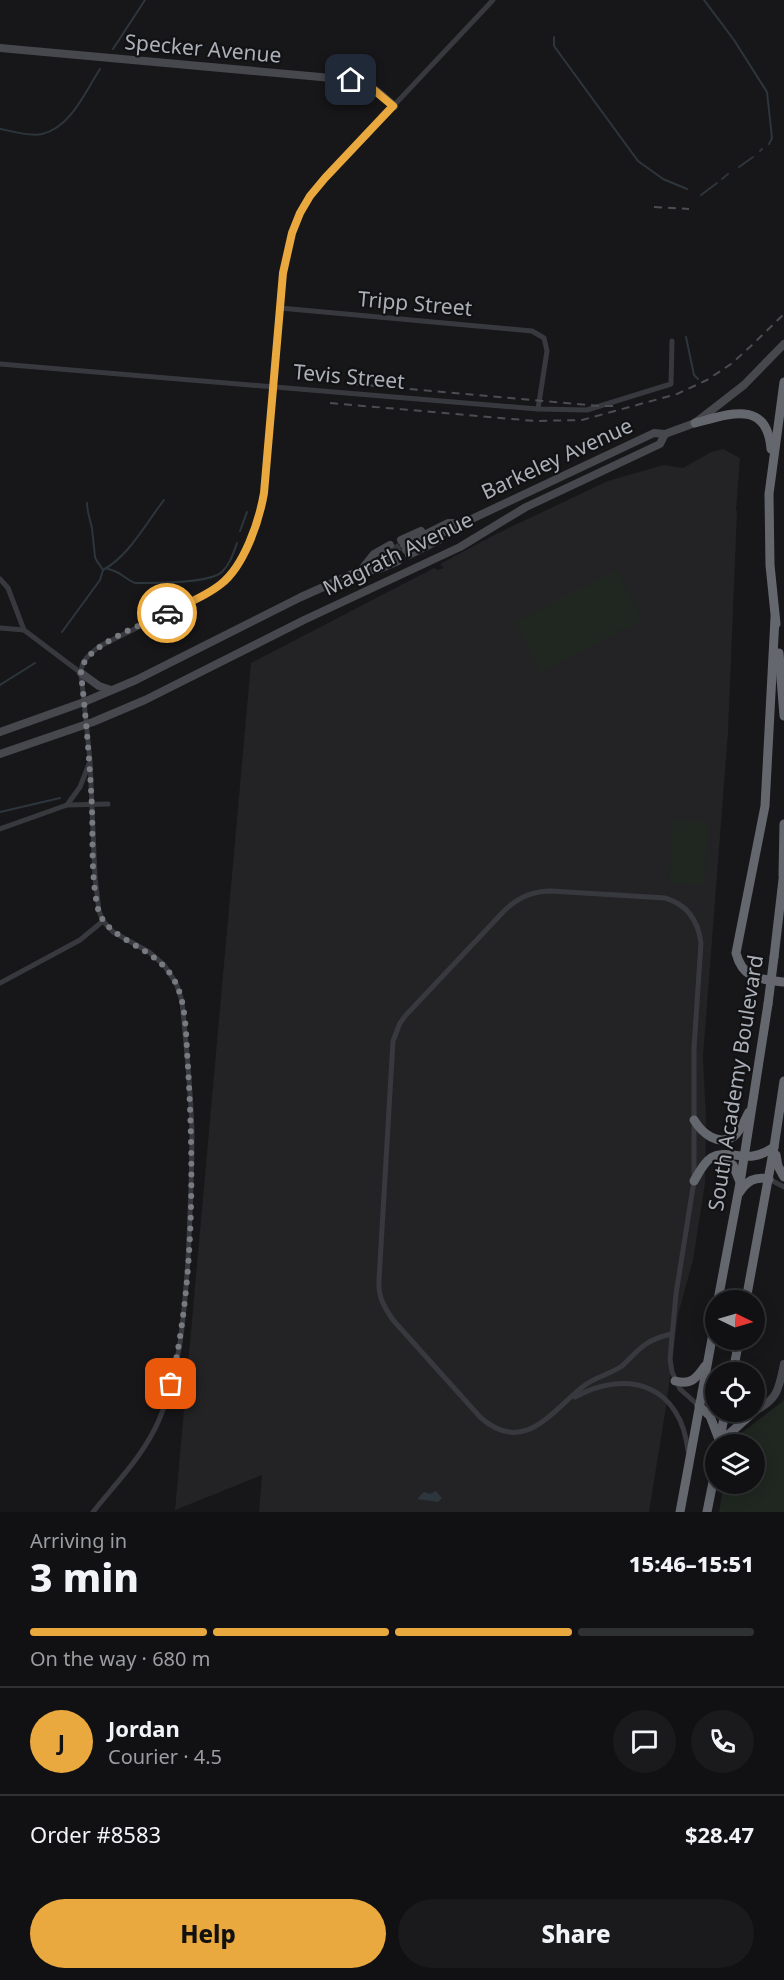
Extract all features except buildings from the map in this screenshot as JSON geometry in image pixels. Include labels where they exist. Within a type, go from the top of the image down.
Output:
[{"type":"highway","points":[[784,382],[772,468],[768,525],[784,716]]},
{"type":"highway","points":[[695,423],[740,413],[759,419],[770,435],[772,468]]},
{"type":"highway","points":[[775,618],[765,806],[736,953],[741,968],[746,973],[759,979],[784,982]]},
{"type":"highway","points":[[783,878],[784,824]]},
{"type":"highway","name":"South Academy Boulevard","points":[[720,1290],[753,1104],[784,871]]},
{"type":"highway","points":[[748,1290],[769,1179],[784,1081]]},
{"type":"highway","points":[[694,1120],[700,1130],[707,1135],[721,1140],[728,1139],[740,1130],[753,1104]]},
{"type":"highway","points":[[694,1181],[704,1164],[717,1155],[761,1155],[774,1147]]},
{"type":"highway","points":[[774,1147],[778,1166],[784,1177]]},
{"type":"highway","points":[[717,1155],[733,1165],[740,1182]]},
{"type":"highway","points":[[738,1195],[749,1181],[760,1178],[769,1179]]},
{"type":"highway","points":[[675,1381],[687,1383],[692,1381],[705,1366]]},
{"type":"highway","points":[[680,1512],[705,1373]]},
{"type":"highway","points":[[704,1378],[705,1382]]},
{"type":"highway","points":[[699,1406],[710,1416],[717,1434]]},
{"type":"highway","points":[[730,1434],[743,1422]]},
{"type":"highway","points":[[707,1512],[711,1494]]},
{"type":"main road","name":"Specker Avenue","points":[[0,48],[354,80],[368,85],[393,106]]},
{"type":"main road","name":"Magrath Avenue","points":[[0,754],[87,724],[145,700],[304,620],[460,547],[526,507],[660,444],[665,434],[695,423],[744,385],[784,344]]},
{"type":"main road","name":"Barkeley Avenue","points":[[465,522],[433,525],[405,548],[465,522],[654,433],[665,434]]},
{"type":"main road","points":[[0,732],[84,702],[145,676],[301,597],[360,571],[376,570],[394,553],[374,554],[360,571]]},
{"type":"main road","points":[[81,673],[99,686],[111,690]]},
{"type":"main road","points":[[765,1406],[769,1404],[780,1386],[784,1364]]},
{"type":"street","points":[[93,1512],[144,1447],[168,1396],[180,1343],[192,1167],[187,1059],[179,990],[169,971],[158,959],[113,932],[103,921],[97,900],[90,760],[82,665],[86,658],[100,646],[212,591],[235,569],[257,523],[262,504],[285,261],[290,239],[304,207],[321,183],[493,0]]},
{"type":"street","name":"Tripp Street","points":[[280,308],[532,331],[544,338],[547,351],[538,410]]},
{"type":"street","name":"Tevis Street","points":[[0,364],[538,410],[587,410],[671,384],[672,341]]},
{"type":"street","points":[[0,579],[8,588],[24,630],[81,673]]},
{"type":"street","points":[[0,628],[24,630]]},
{"type":"street","points":[[67,805],[80,787],[90,760]]},
{"type":"street","points":[[0,829],[67,805],[108,804]]},
{"type":"street","points":[[671,1334],[645,1344],[621,1366],[592,1380],[542,1423],[530,1430],[513,1432],[496,1429],[481,1418],[393,1320],[383,1305],[379,1280],[393,1041],[406,1015],[497,919],[521,898],[546,891],[654,896],[673,901],[688,911],[700,934],[694,1048],[694,1181],[671,1334],[670,1359],[675,1381],[680,1389],[699,1406]]},
{"type":"street","points":[[0,983],[80,940],[103,921]]},
{"type":"street","points":[[769,1179],[784,1187]]},
{"type":"street","points":[[568,1401],[595,1388],[620,1383],[643,1386],[654,1391],[669,1402],[676,1412],[687,1437],[690,1462]]},
{"type":"shaded area","points":[[723,449],[740,458],[728,732],[703,1057],[706,1119],[705,1183],[693,1260],[678,1315],[649,1512],[259,1512],[262,1475],[175,1510],[251,663],[434,568],[438,570],[444,568],[440,564],[496,534],[608,481],[664,465],[683,468],[711,452]]},
{"type":"shaded area","points":[[617,570],[642,620],[540,672],[515,622]]},
{"type":"shaded area","points":[[673,820],[708,822],[704,885],[669,883]]},
{"type":"shaded area","points":[[784,1398],[784,1512],[719,1512],[722,1494],[765,1494],[765,1434],[740,1434],[756,1422],[765,1422],[765,1415]]},
{"type":"shaded area","points":[[436,1491],[442,1498],[438,1502],[417,1499],[424,1492],[430,1494]]},
{"type":"waterway","points":[[113,49],[145,0]]},
{"type":"waterway","points":[[704,0],[734,40],[767,92],[772,138],[769,144]]},
{"type":"waterway","points":[[554,37],[554,46],[638,161],[663,179],[687,189]]},
{"type":"waterway","points":[[0,129],[32,135],[52,130],[69,116],[100,69]]},
{"type":"waterway","points":[[739,167],[753,157]]},
{"type":"waterway","points":[[722,179],[728,174]]},
{"type":"waterway","points":[[701,195],[717,183]]},
{"type":"waterway","points":[[686,337],[694,375],[698,379]]},
{"type":"waterway","points":[[62,632],[100,580],[103,570],[129,548],[164,500]]},
{"type":"waterway","points":[[87,503],[95,557],[103,570]]},
{"type":"waterway","points":[[240,531],[247,512]]},
{"type":"waterway","points":[[108,569],[135,583],[205,579],[225,569],[237,543]]},
{"type":"waterway","points":[[0,685],[35,663]]},
{"type":"waterway","points":[[0,812],[60,798]]},
{"type":"tunnel","points":[[393,550],[404,545]]},
{"type":"railway","points":[[654,207],[689,209]]},
{"type":"railway","points":[[330,403],[535,421],[582,420],[677,394],[707,380],[731,364],[784,314]]},
{"type":"railway","points":[[354,384],[618,406]]},
{"type":"way so far","points":[[167,613],[100,646],[86,658],[81,673],[90,760],[95,877],[99,911],[103,921],[113,932],[149,952],[164,965],[176,983],[182,1001],[192,1130],[192,1167],[186,1293],[180,1343],[171,1384]]},
{"type":"route","points":[[167,613],[212,591],[226,580],[239,561],[257,523],[264,493],[283,273],[290,239],[300,213],[313,192],[393,106],[368,85],[351,80]]}]
